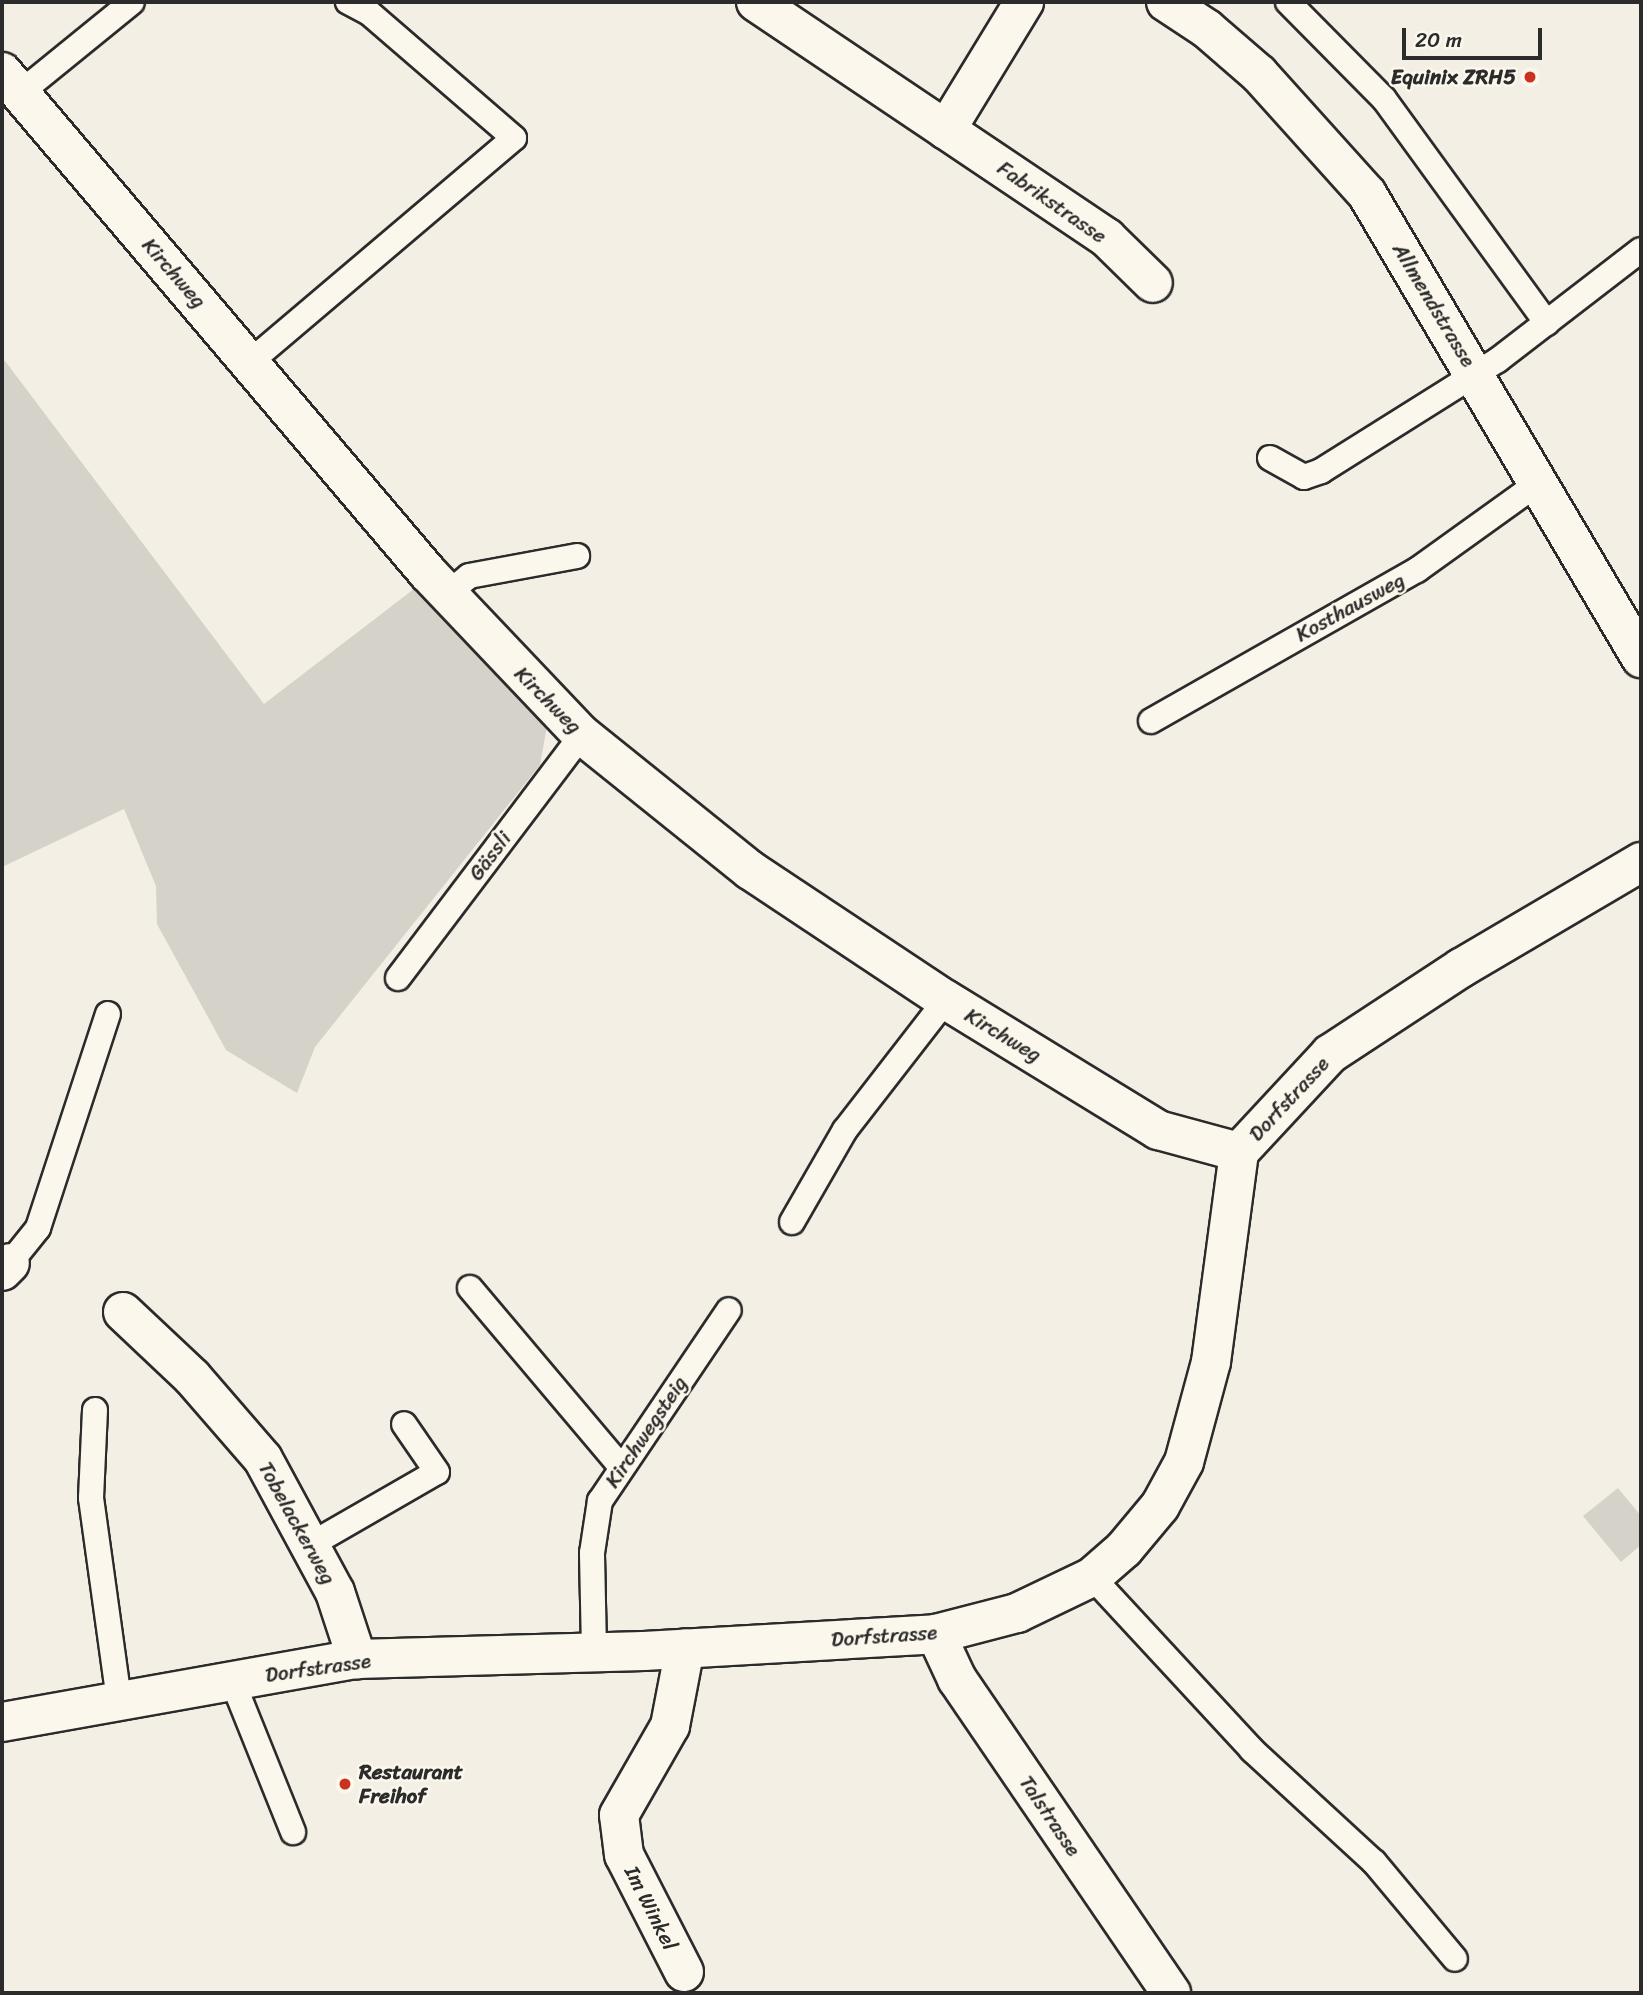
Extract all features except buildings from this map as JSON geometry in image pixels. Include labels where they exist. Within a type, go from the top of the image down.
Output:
[{"type":"street","name":"Fabrikstrasse","points":[[756,2],[1107,238],[1153,283]]},
{"type":"street","points":[[946,130],[1024,2]]},
{"type":"street","name":"Allmendstrasse","points":[[1166,2],[1207,29],[1259,74],[1367,194],[1541,481],[1641,658]]},
{"type":"street","name":"Kirchweg","points":[[11,83],[447,594],[582,735],[750,870],[946,1000],[1158,1130],[1239,1152]]},
{"type":"street","name":"Dorfstrasse","points":[[2,1723],[357,1659],[685,1648],[936,1634],[1017,1613],[1092,1577],[1124,1549],[1160,1506],[1184,1462],[1211,1362],[1239,1152],[1330,1054],[1461,968],[1641,862]]},
{"type":"street","name":"Tobelackerweg","points":[[123,1312],[192,1377],[263,1459],[335,1592],[357,1659]]},
{"type":"street","name":"Talstrasse","points":[[936,1634],[957,1679],[1171,1993]]},
{"type":"street","name":"Im Winkel","points":[[684,1972],[624,1855],[619,1815],[670,1726],[685,1648]]},
{"type":"lane","points":[[11,83],[132,2]]},
{"type":"lane","points":[[250,362],[514,138],[369,13],[348,2]]},
{"type":"lane","points":[[1288,2],[1384,99],[1547,323]]},
{"type":"lane","points":[[1270,458],[1304,477],[1321,471],[1475,374],[1547,323],[1641,250]]},
{"type":"lane","name":"Kosthausweg","points":[[1151,721],[1417,570],[1541,481]]},
{"type":"lane","points":[[447,594],[469,576],[577,556]]},
{"type":"lane","name":"Gässli","points":[[398,978],[582,735]]},
{"type":"lane","points":[[792,1222],[845,1130],[946,1000]]},
{"type":"lane","points":[[6,1267],[38,1228],[108,1014]]},
{"type":"lane","points":[[470,1288],[621,1467]]},
{"type":"lane","name":"Kirchwegsteig","points":[[594,1650],[592,1553],[600,1501],[729,1310]]},
{"type":"lane","points":[[95,1410],[91,1498],[119,1701]]},
{"type":"lane","points":[[310,1545],[437,1472],[404,1424]]},
{"type":"lane","points":[[1092,1577],[1252,1750],[1374,1862],[1455,1959]]},
{"type":"lane","points":[[232,1680],[293,1832]]},
{"type":"shaded area","points":[[2,357],[264,704],[423,582],[547,726],[540,765],[315,1047],[297,1093],[226,1050],[157,924],[156,886],[124,809],[2,867]]},
{"type":"shaded area","points":[[1618,1488],[1641,1516],[1641,1545],[1621,1562],[1583,1516]]},
{"type":"place","name":"Equinix ZRH5","points":[[1530,77]]},
{"type":"place","name":"Restaurant Freihof","points":[[345,1784]]}]
